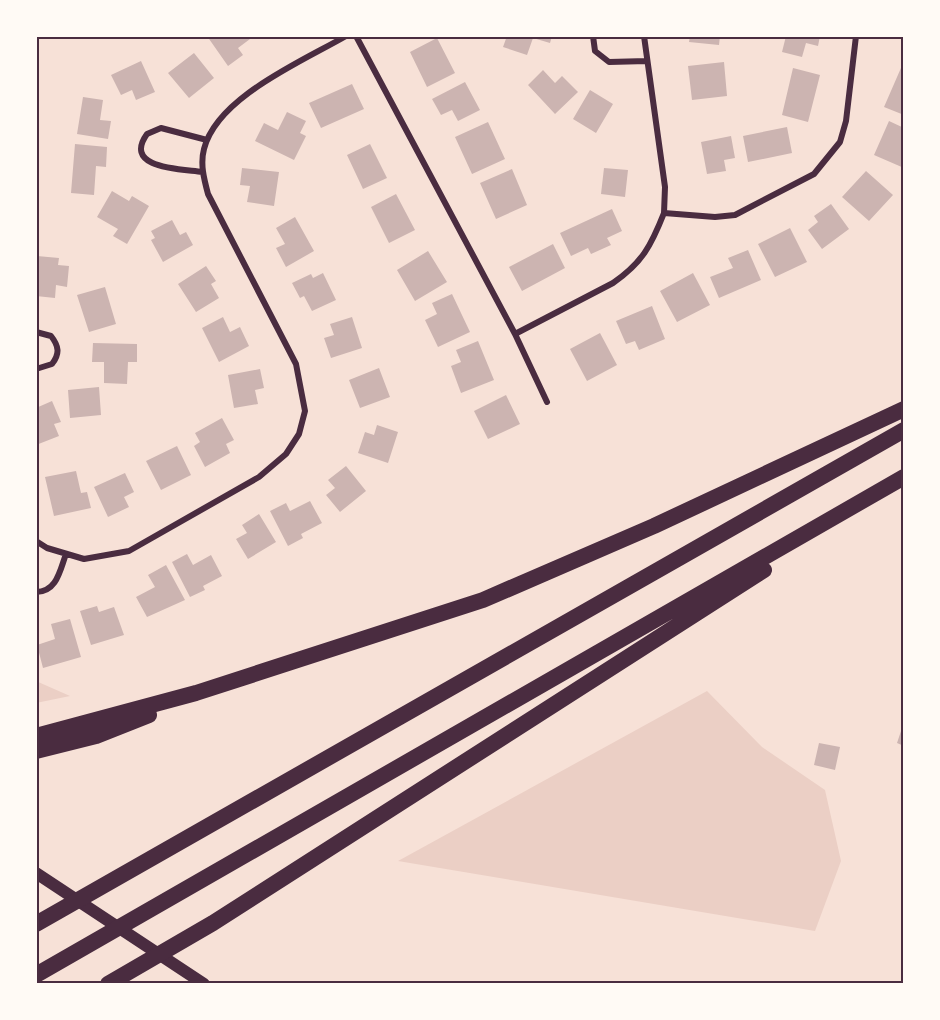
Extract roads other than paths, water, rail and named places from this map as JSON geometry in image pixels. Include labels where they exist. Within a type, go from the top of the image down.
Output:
[{"type":"highway","points":[[36,736],[196,693],[483,600],[654,526],[904,409]]},
{"type":"highway","points":[[36,924],[904,430]]},
{"type":"highway","points":[[36,975],[904,478]]},
{"type":"highway","points":[[108,984],[233,911],[904,478]]},
{"type":"highway","points":[[36,751],[114,729],[196,693]]},
{"type":"main road","points":[[36,873],[204,984]]},
{"type":"street","points":[[36,541],[47,548],[84,559],[129,550],[259,477],[286,454],[299,434],[305,411],[296,364],[208,194],[202,172],[204,149],[222,117],[243,96],[346,36]]},
{"type":"street","points":[[356,36],[515,334],[547,402]]},
{"type":"street","points":[[593,36],[596,51],[609,62],[647,61]]},
{"type":"street","points":[[515,334],[613,284],[626,274],[640,262],[664,213],[665,187],[644,36]]},
{"type":"street","points":[[664,213],[715,217],[735,215],[814,174],[840,142],[846,121],[856,36]]},
{"type":"street","points":[[202,172],[153,165],[143,154],[142,147],[147,134],[161,128],[207,140]]},
{"type":"street","points":[[36,332],[51,336],[58,347],[58,353],[52,364],[36,369]]},
{"type":"street","points":[[36,592],[53,586],[66,554]]}]
